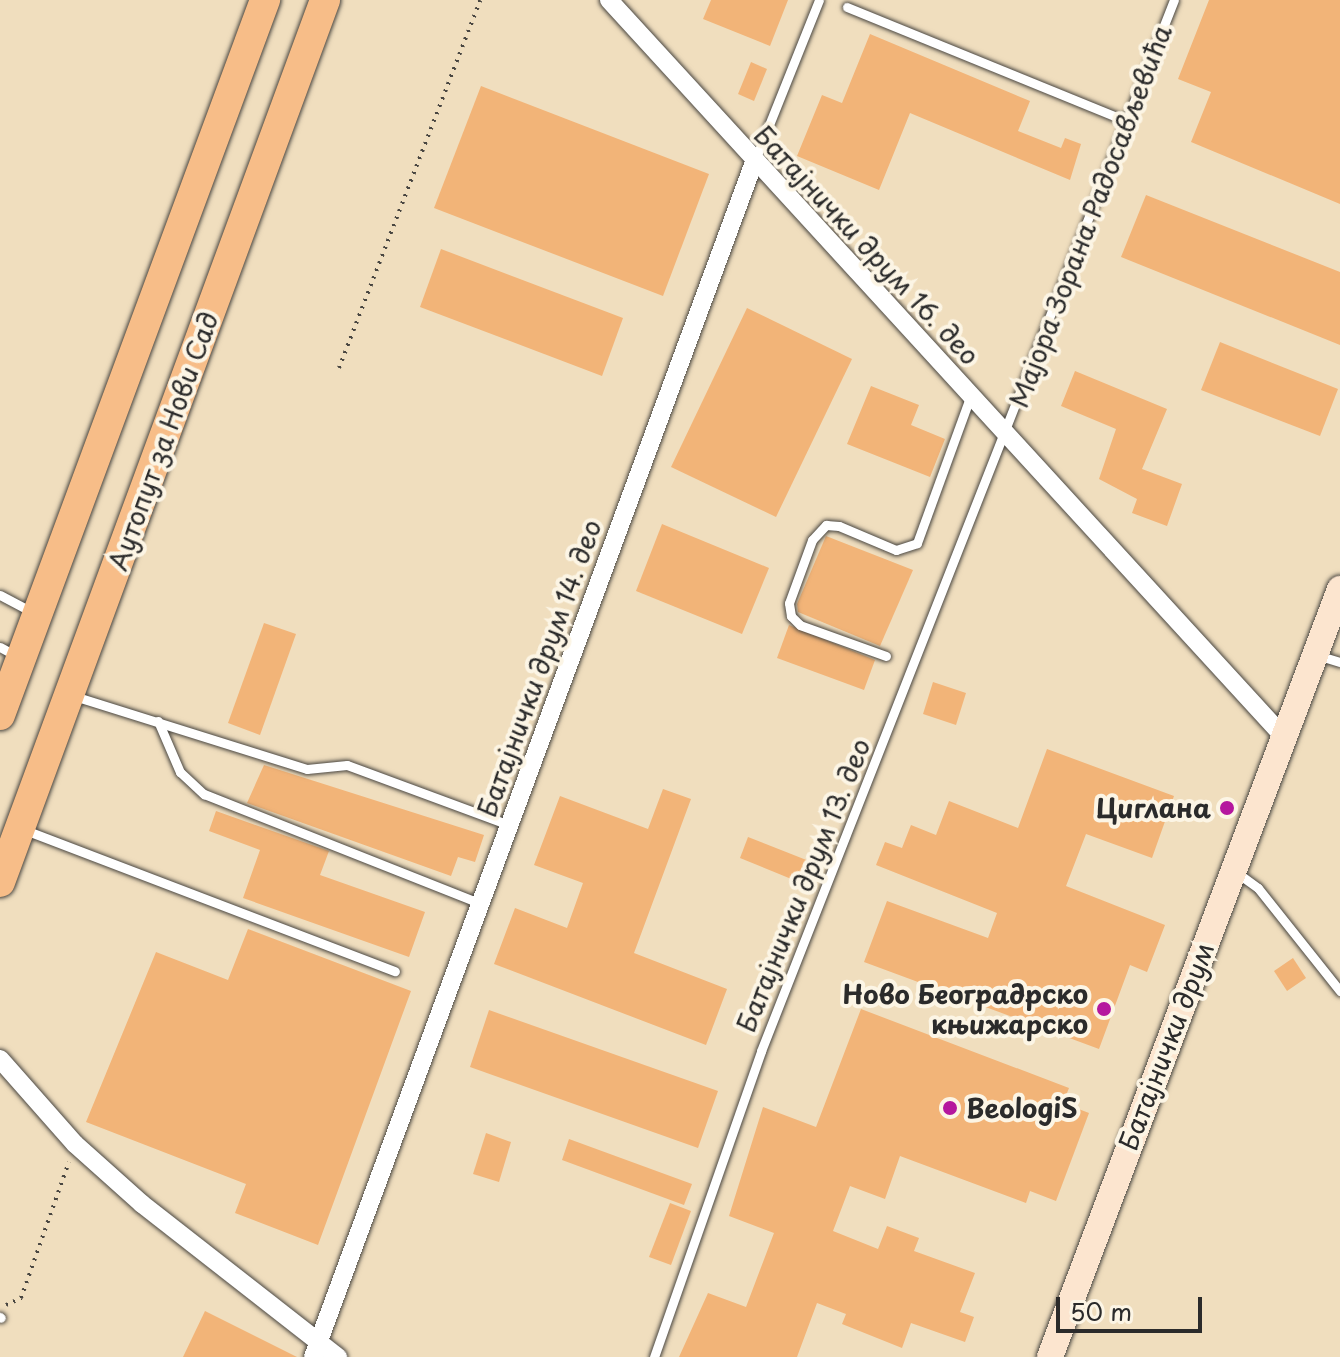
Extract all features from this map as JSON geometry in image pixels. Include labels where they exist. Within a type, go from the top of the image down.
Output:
[{"type":"main road","points":[[0,715],[10,653],[37,615],[265,0]]},
{"type":"main road","name":"Аутопут за Нови Сад","points":[[0,882],[325,0]]},
{"type":"main road","points":[[1283,736],[1340,589]]},
{"type":"main road","name":"Батајнички друм","points":[[1050,1357],[1283,736]]},
{"type":"street","name":"Батајнички друм 16. део","points":[[609,0],[754,162],[1283,736]]},
{"type":"street","name":"Батајнички друм 14. део","points":[[316,1349],[754,162]]},
{"type":"street","points":[[0,1059],[75,1144],[142,1204],[316,1349],[338,1357]]},
{"type":"lane","name":"Батајнички друм 14. део","points":[[754,162],[819,0]]},
{"type":"lane","name":"Мајора Зорана Радосављевића","points":[[1005,433],[1174,0]]},
{"type":"lane","points":[[847,7],[1126,121]]},
{"type":"lane","points":[[886,656],[800,625],[791,616],[789,603],[812,540],[826,525],[839,526],[896,550],[917,543],[971,395]]},
{"type":"lane","name":"Батајнички друм 13. део","points":[[654,1357],[761,1051],[1005,433]]},
{"type":"lane","points":[[0,595],[37,615]]},
{"type":"lane","points":[[1314,654],[1340,662]]},
{"type":"lane","points":[[70,694],[307,769],[347,765],[509,825]]},
{"type":"lane","points":[[158,721],[180,772],[204,794],[480,903]]},
{"type":"lane","points":[[20,828],[395,971]]},
{"type":"lane","points":[[1233,870],[1258,888],[1340,991]]},
{"type":"path","points":[[339,368],[480,0]]},
{"type":"path","points":[[1,1318],[8,1302],[21,1298],[75,1144]]},
{"type":"building","points":[[711,0],[788,0],[770,46],[703,19]]},
{"type":"building","points":[[1209,0],[1340,0],[1340,204],[1191,142],[1211,92],[1178,79]]},
{"type":"building","points":[[870,34],[1030,101],[1018,131],[1061,148],[1065,138],[1081,144],[1070,180],[910,113],[879,190],[797,156],[822,95],[842,103]]},
{"type":"building","points":[[751,62],[767,69],[754,101],[738,94]]},
{"type":"building","points":[[481,86],[709,174],[663,296],[434,208]]},
{"type":"building","points":[[1146,195],[1340,272],[1340,345],[1121,257]]},
{"type":"building","points":[[441,249],[623,318],[602,376],[420,307]]},
{"type":"building","points":[[747,308],[852,359],[776,517],[671,467]]},
{"type":"building","points":[[1220,342],[1338,389],[1320,436],[1201,390]]},
{"type":"building","points":[[1075,371],[1167,409],[1142,469],[1182,484],[1167,526],[1132,513],[1137,499],[1099,479],[1116,429],[1061,406]]},
{"type":"building","points":[[871,386],[919,405],[911,425],[945,439],[930,477],[847,444]]},
{"type":"building","points":[[662,524],[769,568],[742,634],[636,591]]},
{"type":"building","points":[[826,536],[913,570],[880,646],[798,612],[797,604]]},
{"type":"building","points":[[264,623],[296,634],[260,735],[228,723]]},
{"type":"building","points":[[789,625],[875,660],[864,690],[777,658]]},
{"type":"building","points":[[933,682],[966,693],[956,725],[923,714]]},
{"type":"building","points":[[1047,749],[1174,796],[1152,858],[1086,834],[1066,886],[1165,925],[1147,972],[1130,965],[1099,1049],[864,962],[887,901],[988,938],[997,913],[876,865],[885,842],[902,848],[911,825],[936,835],[949,801],[1018,828]]},
{"type":"building","points":[[264,765],[484,835],[475,862],[458,857],[451,876],[247,803]]},
{"type":"building","points":[[663,789],[691,799],[634,953],[727,989],[706,1045],[494,964],[515,908],[567,928],[583,883],[534,865],[560,796],[648,829]]},
{"type":"building","points":[[216,811],[329,851],[320,875],[425,912],[409,957],[243,898],[260,850],[209,831]]},
{"type":"building","points":[[748,837],[814,863],[806,885],[740,858]]},
{"type":"building","points":[[248,929],[411,991],[318,1245],[235,1213],[246,1184],[86,1122],[156,952],[228,980]]},
{"type":"building","points":[[1293,958],[1306,978],[1287,991],[1274,971]]},
{"type":"building","points":[[861,1009],[1069,1088],[1063,1103],[1089,1113],[1056,1201],[1030,1191],[1026,1203],[900,1156],[885,1199],[850,1186],[833,1231],[878,1249],[887,1226],[919,1238],[914,1251],[975,1273],[960,1312],[974,1317],[965,1342],[911,1323],[902,1348],[842,1324],[846,1314],[817,1303],[797,1357],[679,1357],[708,1293],[746,1307],[774,1233],[729,1216],[763,1107],[816,1127]]},
{"type":"building","points":[[489,1010],[718,1091],[698,1148],[470,1067]]},
{"type":"building","points":[[486,1133],[511,1142],[499,1182],[473,1174]]},
{"type":"building","points":[[569,1139],[692,1184],[684,1205],[562,1160]]},
{"type":"building","points":[[670,1203],[691,1211],[671,1265],[649,1257]]},
{"type":"building","points":[[205,1311],[297,1357],[183,1357]]},
{"type":"place","name":"Циглана","points":[[1227,808]]},
{"type":"place","name":"Ново Београдрско књижарско","points":[[1104,1009]]},
{"type":"place","name":"BeologiS","points":[[950,1108]]}]
